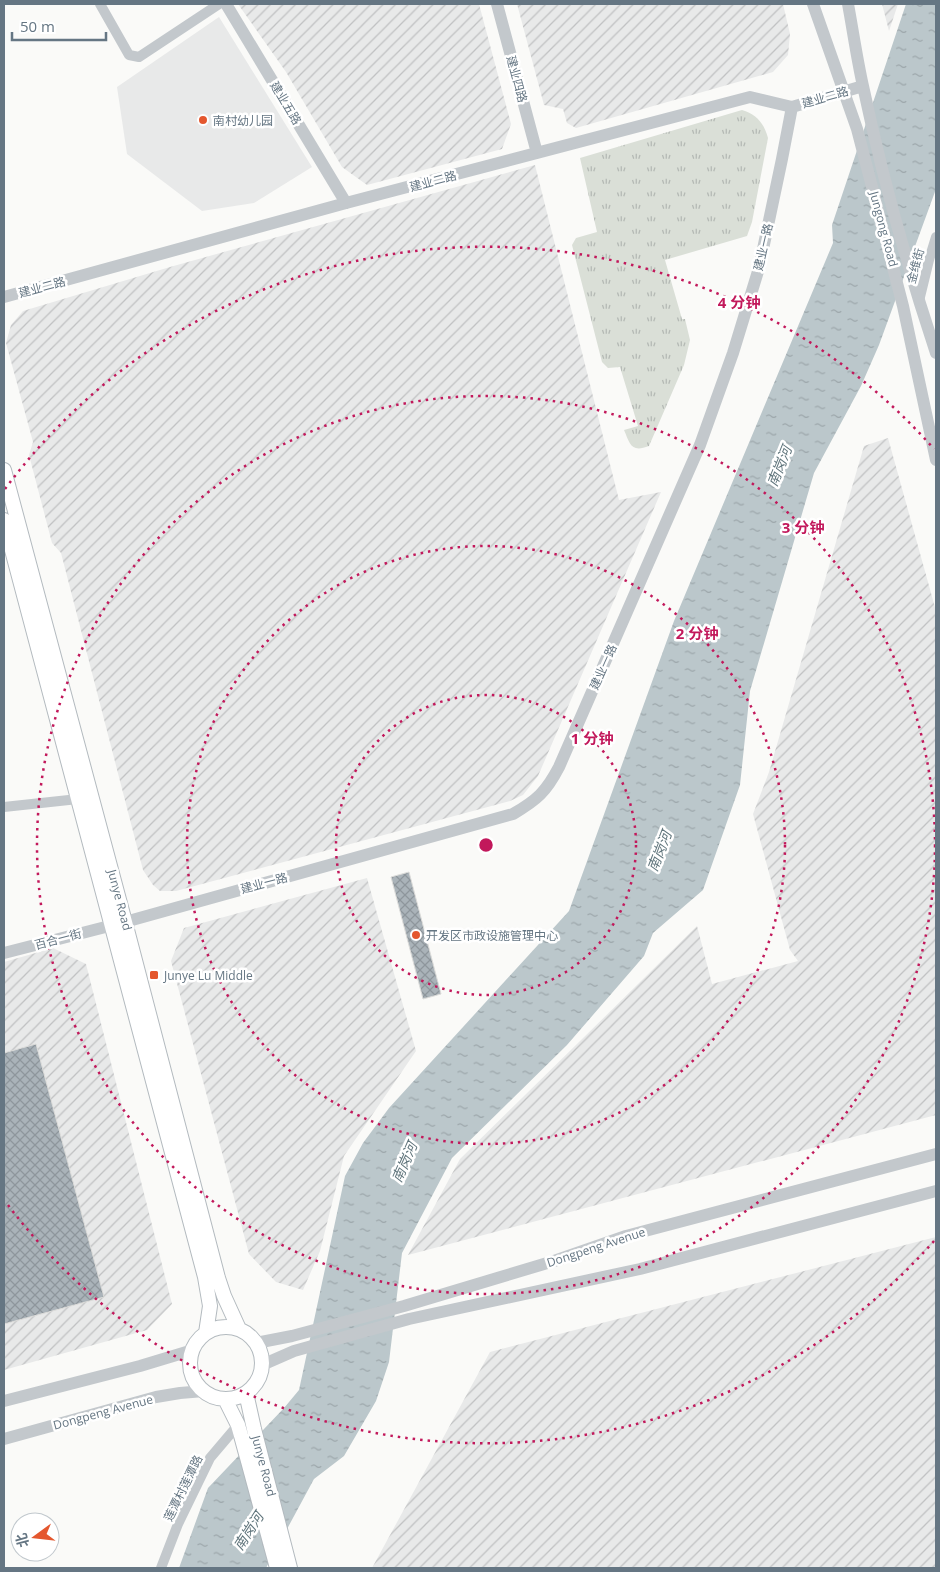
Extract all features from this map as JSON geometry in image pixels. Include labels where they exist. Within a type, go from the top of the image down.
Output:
[{"type":"main road","name":"Junye Road","points":[[4,470],[218,1278],[239,1329]]},
{"type":"main road","name":"Junye Road","points":[[4,520],[205,1277],[210,1306],[206,1333]]},
{"type":"main road","points":[[217,1328],[239,1329],[249,1335],[256,1343],[261,1354],[260,1376],[255,1386],[236,1398],[214,1397],[196,1383],[190,1362],[193,1350],[206,1333],[217,1328]]},
{"type":"main road","name":"Junye Road","points":[[246,1393],[280,1560]]},
{"type":"main road","name":"Junye Road","points":[[225,1399],[238,1425],[280,1560],[290,1568]]},
{"type":"street","points":[[100,4],[129,55],[139,57],[219,4]]},
{"type":"street","name":"建业五路","points":[[226,4],[346,203]]},
{"type":"street","name":"建业四路","points":[[497,4],[537,154]]},
{"type":"street","name":"Jungong Road","points":[[814,4],[857,129],[903,306],[936,460]]},
{"type":"street","name":"Jungong Road","points":[[848,4],[862,86],[919,302],[936,353]]},
{"type":"street","name":"建业二路","points":[[4,297],[346,203],[750,97],[792,107],[862,86]]},
{"type":"street","name":"建业一路","points":[[111,925],[514,814],[537,800],[551,782],[559,767],[700,446],[733,353],[759,268],[792,107]]},
{"type":"street","name":"金维街","points":[[919,302],[936,237]]},
{"type":"street","points":[[4,808],[78,799]]},
{"type":"street","name":"百合一街","points":[[4,953],[111,925]]},
{"type":"street","name":"Dongpeng Avenue","points":[[256,1343],[292,1336],[404,1306],[554,1261],[626,1236],[936,1154]]},
{"type":"street","name":"Dongpeng Avenue","points":[[262,1365],[294,1351],[409,1319],[640,1269],[936,1191]]},
{"type":"street","points":[[4,1401],[140,1366],[193,1350]]},
{"type":"street","name":"Dongpeng Avenue","points":[[4,1439],[156,1397],[204,1391]]},
{"type":"street","name":"莲潭村莲潭路","points":[[161,1568],[178,1524],[210,1458],[238,1425]]},
{"type":"shaded area","points":[[238,4],[479,4],[511,124],[502,149],[367,185],[342,167],[286,72]]},
{"type":"shaded area","points":[[517,4],[783,4],[790,34],[788,55],[773,72],[576,128],[567,123],[563,109],[544,105]]},
{"type":"shaded area","points":[[882,4],[898,4],[889,31]]},
{"type":"shaded area","name":"南村幼儿园","points":[[219,17],[312,167],[254,203],[202,211],[127,154],[117,87]]},
{"type":"shaded area","points":[[535,165],[619,500],[661,492],[538,776],[523,795],[510,801],[176,891],[160,891],[153,885],[143,870],[61,553],[52,543],[29,455],[33,442],[6,343],[11,325],[23,311],[170,267]]},
{"type":"shaded area","points":[[888,438],[936,611],[936,1115],[408,1255],[460,1159],[697,926],[712,984],[798,961],[790,950],[753,814],[769,772],[864,446]]},
{"type":"shaded area","points":[[367,878],[416,1051],[344,1156],[320,1251],[303,1290],[276,1282],[249,1254],[171,961],[184,928]]},
{"type":"shaded area","points":[[53,948],[86,964],[172,1304],[147,1330],[4,1370],[4,962]]},
{"type":"shaded area","points":[[936,1237],[936,1568],[372,1568],[490,1352]]},
{"type":"green space","points":[[742,110],[759,120],[768,138],[752,222],[747,236],[665,260],[690,340],[684,365],[649,446],[635,448],[630,443],[624,430],[638,426],[620,367],[608,368],[602,362],[572,245],[576,238],[597,232],[580,158]]},
{"type":"water","name":"南岗河","points":[[906,4],[936,4],[936,189],[879,345],[861,386],[814,473],[750,691],[740,785],[703,890],[653,933],[644,956],[567,1045],[452,1158],[402,1253],[389,1362],[376,1401],[344,1456],[314,1479],[266,1568],[179,1568],[208,1488],[299,1390],[345,1176],[363,1143],[389,1108],[569,911],[674,621],[833,243],[832,225]]},
{"type":"building","name":"开发区市政设施管理中心","points":[[409,872],[441,994],[423,999],[391,877]]},
{"type":"building","points":[[36,1044],[104,1297],[4,1324],[4,1053]]},
{"type":"place","name":"南村幼儿园","points":[[203,120]]},
{"type":"place","name":"开发区市政设施管理中心","points":[[416,935]]},
{"type":"place","name":"Junye Lu Middle","points":[[154,975]]}]
